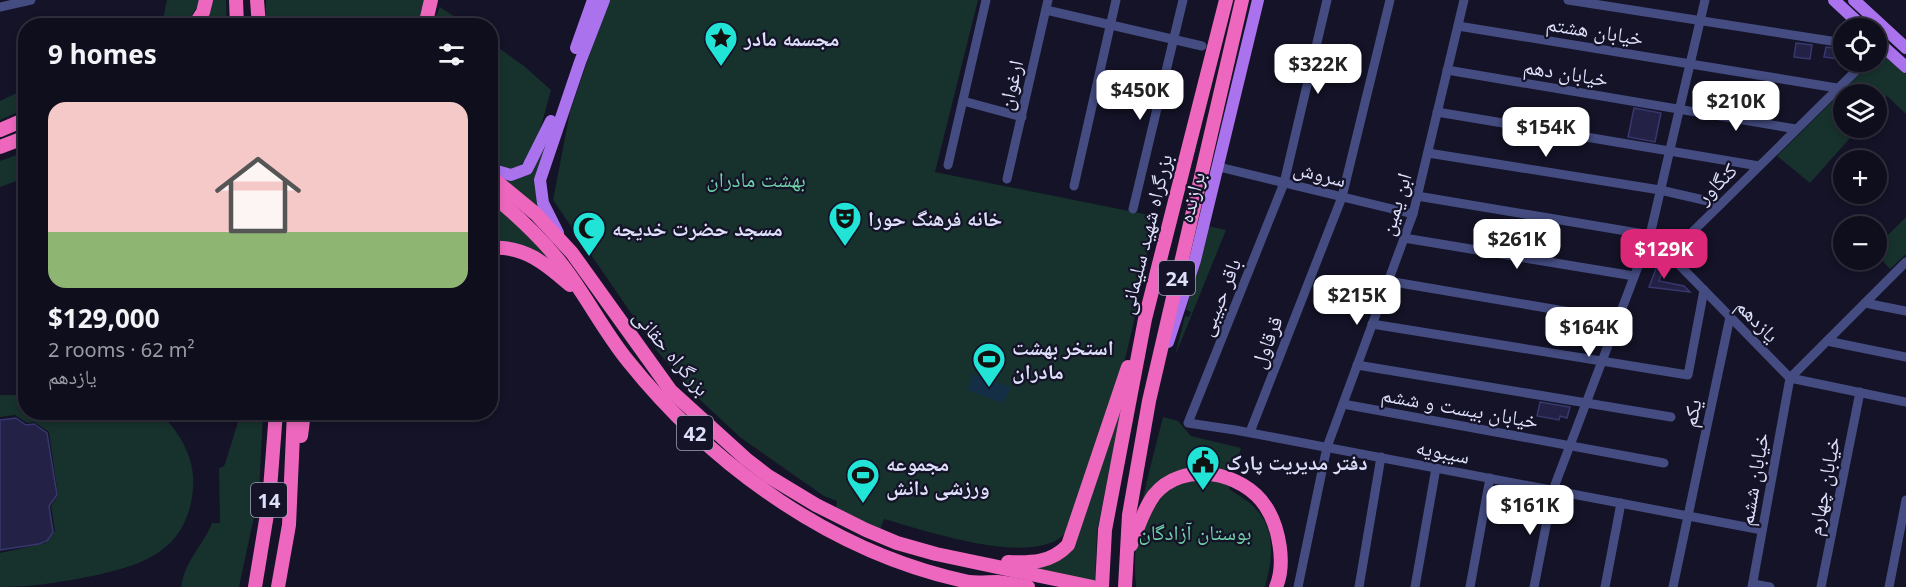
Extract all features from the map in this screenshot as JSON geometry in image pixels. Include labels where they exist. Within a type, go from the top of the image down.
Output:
[{"type":"highway","points":[[199,18],[206,0]]},
{"type":"highway","points":[[236,0],[237,18]]},
{"type":"highway","points":[[256,0],[258,18]]},
{"type":"highway","points":[[258,18],[262,0]]},
{"type":"highway","points":[[427,18],[431,0]]},
{"type":"highway","name":"بزرگراه شهید سلیمانی","points":[[1102,587],[1105,530],[1145,319],[1226,0]]},
{"type":"highway","name":"بزرگراه شهید سلیمانی","points":[[1125,587],[1129,515],[1149,401],[1242,0]]},
{"type":"highway","points":[[0,129],[18,123]]},
{"type":"highway","points":[[0,147],[18,141]]},
{"type":"highway","name":"بزرگراه حقانی","points":[[498,183],[536,214],[572,254],[671,391],[746,459],[788,489],[866,530],[915,548],[1093,587]]},
{"type":"highway","name":"بزرگراه حقانی","points":[[498,201],[548,248],[570,275],[582,297],[640,376],[676,416],[739,473],[796,511],[834,532],[903,562],[971,582],[1000,582],[1028,587]]},
{"type":"highway","points":[[498,248],[510,248],[536,258],[582,297]]},
{"type":"highway","points":[[964,559],[1034,562],[1055,556],[1068,545],[1145,319]]},
{"type":"highway","name":"14","points":[[255,587],[269,502],[275,420]]},
{"type":"highway","name":"14","points":[[278,587],[289,525],[294,420]]},
{"type":"highway","points":[[289,525],[303,420]]},
{"type":"highway","points":[[1127,559],[1143,511],[1156,493],[1174,478],[1191,473],[1206,473],[1227,479],[1247,489],[1265,505],[1276,528],[1280,553],[1280,580],[1276,587]]},
{"type":"highway","points":[[971,582],[987,587]]},
{"type":"main road","points":[[572,254],[548,215],[540,190],[541,172],[555,119],[593,0]]},
{"type":"main road","points":[[498,171],[511,175],[527,169],[555,119],[604,0]]},
{"type":"main road","name":"برازنده","points":[[1149,401],[1195,260],[1258,0]]},
{"type":"main road","points":[[1834,0],[1853,18]]},
{"type":"main road","points":[[1861,3],[1906,48]]},
{"type":"main road","points":[[1887,53],[1906,67]]},
{"type":"street","points":[[0,7],[31,0]]},
{"type":"street","points":[[948,165],[986,0]]},
{"type":"street","points":[[1074,186],[1116,0]]},
{"type":"street","points":[[1133,209],[1183,0]]},
{"type":"street","name":"باقر حبیبی","points":[[1188,423],[1284,183],[1327,0]]},
{"type":"street","name":"قرقاول","points":[[1250,432],[1342,197],[1390,0]]},
{"type":"street","name":"ابن یمین","points":[[1298,587],[1327,447],[1413,214],[1464,0]]},
{"type":"street","points":[[1568,0],[1833,42]]},
{"type":"street","points":[[1534,587],[1553,490],[1650,235],[1705,0]]},
{"type":"street","points":[[1047,5],[1110,26],[1202,46]]},
{"type":"street","name":"ارغوان","points":[[1007,179],[1047,5]]},
{"type":"street","name":"خیابان هشتم","points":[[1458,26],[1833,87]]},
{"type":"street","name":"خیابان دهم","points":[[1447,70],[1796,129]]},
{"type":"street","name":"کنگاور","points":[[1841,84],[1854,72]]},
{"type":"street","name":"کنگاور","points":[[1670,255],[1833,92]]},
{"type":"street","points":[[963,101],[1022,117]]},
{"type":"street","points":[[1437,112],[1759,166]]},
{"type":"street","points":[[1428,153],[1660,190],[1721,204]]},
{"type":"street","name":"سروش","points":[[1219,168],[1413,214]]},
{"type":"street","points":[[1417,196],[1650,235]]},
{"type":"street","name":"یازدهم","points":[[1650,235],[1790,378]]},
{"type":"street","points":[[1404,238],[1634,276]]},
{"type":"street","points":[[1790,378],[1905,264]]},
{"type":"street","points":[[1388,281],[1617,320]]},
{"type":"street","points":[[1372,324],[1688,375],[1704,290]]},
{"type":"street","points":[[1865,303],[1906,311]]},
{"type":"street","name":"یکم","points":[[1688,516],[1730,317]]},
{"type":"street","points":[[1827,341],[1906,357]]},
{"type":"street","points":[[1357,365],[1671,417]]},
{"type":"street","points":[[1790,378],[1906,402]]},
{"type":"street","name":"خیابان ششم","points":[[1752,585],[1790,378]]},
{"type":"street","name":"خیابان چهارم","points":[[1821,587],[1860,392]]},
{"type":"street","name":"خیابان بیست و ششم","points":[[1343,404],[1664,463]]},
{"type":"street","name":"سیبویه","points":[[1188,423],[1250,432],[1762,530]]},
{"type":"street","points":[[1359,587],[1381,457]]},
{"type":"street","points":[[1415,587],[1436,468]]},
{"type":"street","points":[[1470,587],[1490,478]]},
{"type":"street","points":[[1889,587],[1906,500]]},
{"type":"street","points":[[1605,587],[1621,503]]},
{"type":"street","points":[[1673,587],[1688,516]]},
{"type":"street","points":[[1752,585],[1770,587]]},
{"type":"green space","points":[[167,0],[201,0],[190,18],[163,18]]},
{"type":"green space","points":[[210,0],[226,0],[227,18],[202,18]]},
{"type":"green space","points":[[266,0],[427,0],[422,18],[265,18]]},
{"type":"green space","name":"بهشت مادران","points":[[608,0],[978,0],[935,172],[1154,216],[1122,369],[1080,507],[1065,534],[1057,540],[1040,546],[1019,548],[947,537],[884,519],[880,530],[836,507],[837,501],[824,496],[741,438],[698,398],[658,352],[553,200],[570,112]]},
{"type":"green space","points":[[440,7],[456,18],[435,18]]},
{"type":"green space","points":[[498,48],[524,66],[551,90],[538,135],[527,157],[521,165],[513,169],[498,166]]},
{"type":"green space","points":[[1887,56],[1906,74],[1906,114],[1887,96],[1887,84],[1850,84],[1862,72],[1887,72]]},
{"type":"green space","points":[[18,92],[18,112],[0,120],[0,101]]},
{"type":"green space","points":[[1833,101],[1833,138],[1850,138],[1839,150],[1833,150],[1833,157],[1810,183],[1777,156]]},
{"type":"green space","points":[[549,132],[540,164],[548,219],[500,175],[519,176]]},
{"type":"green space","points":[[18,155],[18,181],[0,187],[0,161]]},
{"type":"green space","points":[[498,207],[514,220],[568,281],[498,247]]},
{"type":"green space","points":[[1906,217],[1906,254],[1890,269],[1887,266],[1887,236]]},
{"type":"green space","points":[[1208,226],[1226,230],[1175,356],[1185,316],[1189,317],[1191,312],[1186,310]]},
{"type":"green space","points":[[1133,356],[1097,531],[1095,583],[1016,565],[1060,558]]},
{"type":"green space","points":[[0,395],[18,395],[18,417],[15,415],[0,417]]},
{"type":"green space","name":"بوستان آزادگان","points":[[1163,417],[1178,421],[1191,436],[1241,448],[1229,489],[1253,506],[1267,527],[1271,557],[1265,587],[1136,587],[1138,523]]},
{"type":"green space","points":[[22,420],[167,420],[180,437],[192,467],[193,489],[189,511],[182,528],[158,553],[126,568],[44,584],[0,587],[0,553],[46,543],[55,531],[51,506],[58,496],[49,432],[34,422],[27,423]]},
{"type":"green space","points":[[239,420],[263,420],[259,493],[239,587],[181,587],[190,561],[212,523],[220,523],[219,468],[225,464]]},
{"type":"water","name":"استخر بهشت مادران","points":[[973,374],[1011,387],[1003,403],[967,390]]},
{"type":"building","points":[[1796,43],[1812,45],[1810,59],[1794,57]]},
{"type":"building","points":[[1826,47],[1833,48],[1833,58],[1824,57]]},
{"type":"building","points":[[1634,108],[1661,113],[1655,142],[1628,137]]},
{"type":"building","points":[[1660,258],[1665,263],[1659,281],[1684,286],[1690,292],[1649,287]]},
{"type":"building","points":[[1540,402],[1570,407],[1567,418],[1560,416],[1559,420],[1537,416]]},
{"type":"building","points":[[16,418],[26,425],[34,424],[47,433],[57,495],[49,506],[53,532],[47,541],[0,550],[0,420]]},
{"type":"place","name":"مجسمه مادر","points":[[721,67]]},
{"type":"place","name":"خانه فرهنگ حورا","points":[[845,247]]},
{"type":"place","name":"مسجد حضرت خدیجه","points":[[589,257]]},
{"type":"place","name":"استخر بهشت مادران","points":[[989,388]]},
{"type":"place","name":"دفتر مدیریت پارک","points":[[1203,491]]},
{"type":"place","name":"مجموعه ورزشی دانش","points":[[863,504]]}]
